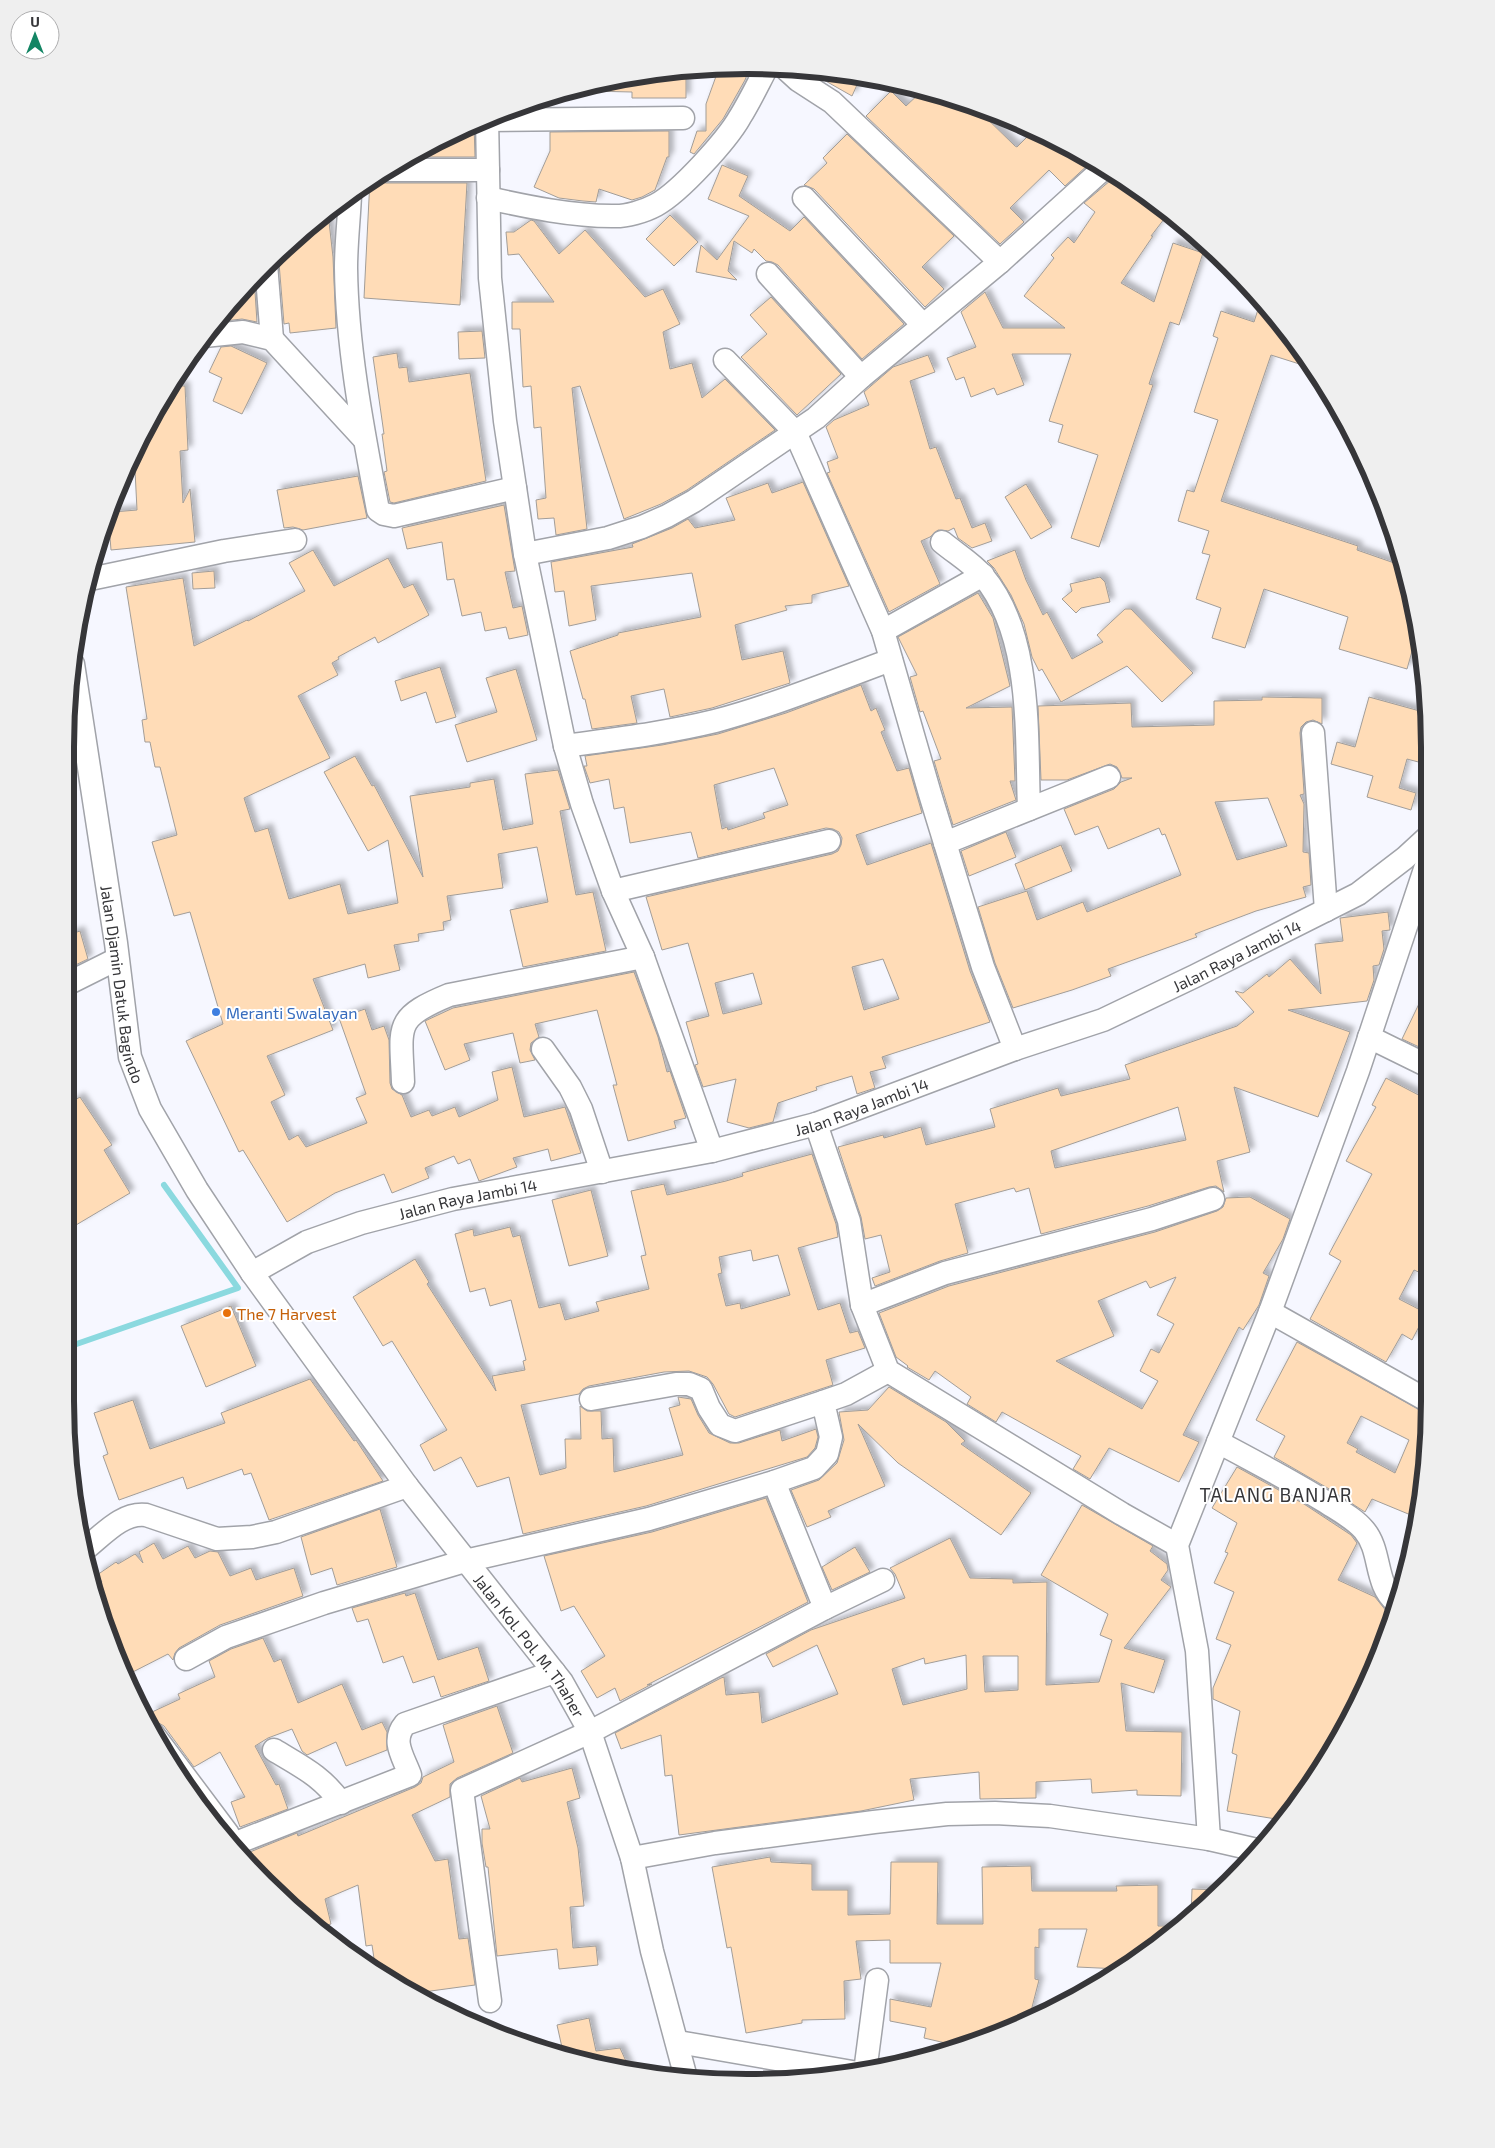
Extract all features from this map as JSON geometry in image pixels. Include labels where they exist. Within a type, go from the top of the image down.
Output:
[{"type":"street","points":[[488,198],[536,208],[614,217],[657,205],[680,186],[706,160],[740,119],[763,74]]},
{"type":"street","points":[[793,75],[832,102],[1000,262]]},
{"type":"street","points":[[509,118],[683,118]]},
{"type":"street","points":[[487,126],[490,278],[505,421],[525,554],[565,746],[582,804],[613,891],[643,957],[712,1150]]},
{"type":"street","points":[[401,170],[488,170]]},
{"type":"street","points":[[525,554],[608,538],[642,527],[694,501],[816,418],[860,378],[1000,262],[1099,173]]},
{"type":"street","points":[[804,198],[923,325]]},
{"type":"street","points":[[350,204],[346,267],[352,353],[364,439],[378,510],[384,514],[394,516],[515,488]]},
{"type":"street","points":[[768,274],[860,378]]},
{"type":"street","points":[[267,275],[272,339]]},
{"type":"street","points":[[215,335],[244,332],[272,339],[364,439]]},
{"type":"street","points":[[725,360],[795,432],[883,632],[983,967],[1015,1049]]},
{"type":"street","points":[[96,578],[224,551],[295,540]]},
{"type":"street","points":[[942,542],[983,576],[1001,603],[1014,636],[1022,672],[1029,809]]},
{"type":"street","points":[[883,632],[983,576]]},
{"type":"street","points":[[565,746],[648,734],[714,721],[777,701],[891,660]]},
{"type":"street","name":"Jalan Djamin Datuk Bagindo","points":[[77,689],[130,1057],[150,1109],[197,1190],[252,1273]]},
{"type":"street","points":[[1313,733],[1326,910]]},
{"type":"street","points":[[945,843],[1109,777]]},
{"type":"street","points":[[613,891],[829,841]]},
{"type":"street","name":"Jalan Raya Jambi 14","points":[[252,1273],[307,1242],[361,1223],[453,1200],[712,1150],[816,1124],[1015,1049],[1103,1020],[1358,894],[1421,843]]},
{"type":"street","points":[[1210,1839],[1197,1651],[1176,1545],[1270,1312],[1369,1037],[1421,900]]},
{"type":"street","points":[[403,1082],[401,1035],[405,1020],[423,1006],[449,995],[643,957]]},
{"type":"street","points":[[74,981],[117,959]]},
{"type":"street","points":[[1369,1037],[1421,1063]]},
{"type":"street","points":[[543,1049],[570,1088],[581,1109],[602,1172]]},
{"type":"street","points":[[816,1124],[849,1221],[862,1305],[888,1371],[1176,1545]]},
{"type":"street","points":[[862,1305],[945,1273],[1152,1219],[1213,1199]]},
{"type":"street","name":"Jalan Kol. Pol. M. Thaher","points":[[252,1273],[407,1486],[562,1682],[590,1732],[632,1858],[652,1951],[684,2071]]},
{"type":"street","points":[[1270,1312],[1421,1397]]},
{"type":"street","points":[[591,1400],[676,1384],[690,1384],[701,1389],[720,1425],[735,1431],[846,1394],[888,1371]]},
{"type":"street","points":[[186,1659],[226,1637],[275,1619],[465,1561],[649,1519],[774,1482],[814,1468],[827,1454],[831,1437],[823,1402]]},
{"type":"street","points":[[1218,1442],[1295,1484],[1344,1514],[1364,1530],[1373,1546],[1381,1580],[1391,1598]]},
{"type":"street","points":[[774,1482],[825,1608]]},
{"type":"street","points":[[90,1544],[125,1517],[136,1514],[146,1515],[217,1539],[230,1539],[276,1532],[407,1486]]},
{"type":"street","points":[[490,2001],[462,1790],[590,1732],[825,1608],[883,1580]]},
{"type":"street","points":[[239,1842],[410,1774],[397,1740],[405,1724],[554,1672]]},
{"type":"street","points":[[274,1750],[321,1779],[341,1802]]},
{"type":"street","points":[[632,1858],[715,1843],[874,1822],[976,1813],[1050,1816],[1210,1839],[1251,1849]]},
{"type":"street","points":[[866,2063],[877,1980]]},
{"type":"street","points":[[678,2042],[831,2068]]},
{"type":"building","points":[[747,74],[723,119],[694,154],[690,152],[697,131],[706,131],[706,104],[717,75]]},
{"type":"building","points":[[686,77],[686,98],[632,98],[632,92],[598,91]]},
{"type":"building","points":[[821,78],[858,84],[852,96]]},
{"type":"building","points":[[891,91],[906,106],[917,96],[987,118],[1017,147],[1028,136],[1087,166],[1065,186],[1049,170],[1010,208],[1024,222],[1000,244],[866,116]]},
{"type":"building","points":[[669,131],[669,157],[667,157],[655,190],[642,197],[632,200],[599,189],[596,202],[583,201],[559,198],[534,187],[550,151],[550,132]]},
{"type":"building","points":[[474,132],[475,157],[424,157]]},
{"type":"building","points":[[847,134],[954,236],[922,267],[944,289],[925,307],[814,189],[804,185],[827,163],[823,158]]},
{"type":"building","points":[[722,165],[748,176],[739,196],[790,231],[804,217],[904,324],[862,359],[778,265],[766,261],[754,249],[752,253],[734,241],[728,271],[737,280],[696,272],[701,245],[717,260],[749,216],[708,199]]},
{"type":"building","points":[[1111,180],[1165,218],[1121,283],[1154,302],[1173,243],[1203,253],[1179,325],[1170,322],[1149,384],[1153,385],[1099,547],[1071,538],[1098,455],[1058,442],[1063,425],[1049,421],[1071,354],[1012,354],[1024,385],[997,395],[994,388],[971,397],[964,377],[956,380],[947,358],[976,347],[961,312],[985,292],[1003,328],[1065,328],[1024,296],[1054,258],[1051,255],[1068,237],[1074,243],[1095,212],[1084,203]]},
{"type":"building","points":[[381,182],[467,183],[460,305],[364,298],[369,190]]},
{"type":"building","points":[[670,215],[698,242],[674,266],[646,239]]},
{"type":"building","points":[[329,220],[333,257],[336,328],[290,333],[289,323],[284,324],[279,263]]},
{"type":"building","points":[[531,220],[534,221],[559,254],[585,230],[645,297],[663,289],[680,324],[663,332],[670,369],[692,363],[702,398],[725,379],[775,430],[687,490],[661,504],[624,519],[580,386],[572,388],[587,529],[556,535],[554,518],[538,519],[536,500],[546,498],[541,427],[534,428],[531,386],[523,387],[520,329],[512,329],[512,302],[554,302],[519,254],[508,255],[506,232],[514,232]]},
{"type":"building","points":[[255,288],[257,322],[242,319],[226,321]]},
{"type":"building","points":[[771,297],[841,374],[797,415],[741,357],[767,334],[750,315]]},
{"type":"building","points":[[1258,308],[1302,365],[1271,355],[1221,501],[1358,546],[1357,550],[1395,563],[1408,616],[1413,648],[1407,669],[1339,649],[1348,617],[1264,589],[1245,648],[1212,638],[1221,608],[1196,599],[1210,555],[1202,553],[1209,531],[1178,521],[1187,490],[1194,492],[1218,420],[1194,412],[1218,338],[1213,336],[1221,311],[1254,322]]},
{"type":"building","points":[[482,331],[485,358],[459,359],[458,332]]},
{"type":"building","points":[[231,346],[267,363],[242,414],[213,401],[222,378],[209,372],[221,347]]},
{"type":"building","points":[[397,353],[399,368],[407,367],[409,382],[470,373],[486,481],[394,503],[390,502],[384,472],[387,471],[382,434],[384,434],[373,357]]},
{"type":"building","points":[[928,355],[935,372],[910,381],[930,449],[936,447],[956,499],[960,498],[972,528],[985,523],[992,541],[972,548],[958,538],[954,528],[948,531],[938,530],[930,537],[921,541],[940,584],[889,612],[827,473],[830,472],[827,462],[838,458],[826,427],[834,420],[869,405],[864,392],[893,367]]},
{"type":"building","points":[[179,386],[185,386],[188,450],[180,451],[183,503],[190,489],[195,542],[111,550],[110,532],[117,512],[137,510],[135,468]]},
{"type":"building","points":[[358,476],[367,518],[303,530],[293,527],[284,528],[277,490]]},
{"type":"building","points":[[803,482],[849,586],[812,595],[812,603],[785,606],[787,610],[735,625],[742,660],[783,651],[790,683],[712,708],[670,717],[664,689],[631,696],[637,723],[592,729],[570,651],[618,635],[618,633],[701,617],[692,573],[591,586],[596,620],[569,626],[564,591],[555,592],[551,562],[633,547],[632,544],[672,528],[688,519],[695,528],[735,520],[726,498],[768,483],[772,493]]},
{"type":"building","points":[[1026,484],[1052,527],[1031,539],[1005,497]]},
{"type":"building","points":[[504,505],[515,571],[505,572],[513,608],[522,606],[528,635],[509,639],[506,627],[485,631],[481,612],[462,616],[454,579],[447,580],[442,542],[407,549],[402,528]]},
{"type":"building","points":[[313,550],[334,586],[388,558],[404,588],[413,584],[429,615],[378,643],[375,637],[338,657],[339,659],[332,663],[338,675],[298,696],[330,758],[244,798],[255,832],[268,828],[289,899],[340,884],[348,914],[398,903],[388,840],[368,851],[324,772],[355,756],[372,786],[374,785],[423,877],[410,796],[470,787],[470,783],[494,779],[503,830],[533,824],[525,774],[558,770],[570,809],[560,811],[576,895],[593,892],[606,951],[523,967],[510,910],[548,902],[537,847],[498,854],[503,888],[447,896],[451,920],[443,922],[444,930],[418,934],[419,941],[394,945],[400,970],[368,978],[365,964],[313,979],[333,1030],[267,1056],[285,1095],[271,1102],[289,1140],[298,1135],[306,1147],[367,1123],[356,1098],[366,1094],[339,1018],[365,1009],[372,1030],[384,1026],[389,1040],[390,1083],[392,1089],[402,1095],[411,1117],[429,1110],[432,1116],[455,1107],[459,1117],[498,1100],[492,1072],[512,1067],[524,1117],[565,1107],[581,1153],[551,1161],[548,1149],[513,1158],[517,1167],[479,1181],[470,1159],[458,1164],[454,1156],[425,1168],[429,1178],[392,1193],[384,1174],[335,1193],[287,1222],[243,1150],[239,1152],[186,1041],[223,1024],[190,912],[174,916],[152,842],[177,835],[160,767],[155,767],[150,742],[145,742],[142,720],[147,719],[126,587],[183,578],[194,646],[248,621],[305,591],[289,563]]},
{"type":"building","points":[[1015,550],[1026,580],[1043,615],[1047,612],[1072,659],[1103,642],[1097,635],[1125,609],[1131,609],[1193,673],[1162,702],[1127,666],[1061,702],[1042,669],[1039,671],[1032,657],[1024,624],[1011,595],[994,568],[987,561]]},
{"type":"building","points":[[214,571],[215,588],[193,589],[192,573]]},
{"type":"building","points":[[1100,577],[1105,582],[1110,602],[1081,608],[1076,613],[1062,599],[1072,591],[1070,584]]},
{"type":"building","points":[[978,593],[993,618],[1010,686],[966,708],[1012,707],[1015,781],[1010,781],[1016,800],[953,825],[934,761],[941,759],[923,711],[920,712],[910,677],[917,675],[898,637]]},
{"type":"building","points":[[440,667],[456,717],[436,723],[426,692],[401,701],[395,681]]},
{"type":"building","points":[[516,669],[537,740],[467,762],[455,725],[497,712],[486,678]]},
{"type":"building","points":[[861,685],[871,711],[876,708],[885,730],[881,732],[897,771],[909,768],[922,813],[856,835],[867,865],[931,843],[970,971],[990,1022],[882,1057],[886,1068],[870,1072],[875,1088],[857,1094],[852,1076],[816,1087],[817,1090],[778,1103],[773,1122],[749,1128],[727,1122],[736,1079],[703,1087],[695,1065],[698,1064],[686,1022],[709,1016],[688,943],[662,950],[646,897],[832,854],[838,851],[842,838],[839,832],[826,828],[698,858],[691,832],[630,843],[624,807],[614,809],[609,779],[590,783],[584,766],[587,766],[585,756],[662,745],[718,734],[786,713]],"holes":[[[774,768],[788,805],[763,813],[765,818],[728,830],[727,827],[722,829],[714,785]],[[883,959],[899,999],[864,1010],[852,967]],[[753,973],[762,1004],[723,1014],[715,983]]]},
{"type":"building","points":[[1262,697],[1322,698],[1322,724],[1313,720],[1306,722],[1301,727],[1300,733],[1304,792],[1304,794],[1300,795],[1304,804],[1303,852],[1309,853],[1311,885],[1303,887],[1306,897],[1256,911],[1195,934],[1197,937],[1108,969],[1111,976],[1013,1008],[995,963],[978,907],[1027,891],[1037,920],[1083,902],[1087,912],[1181,875],[1165,834],[1162,835],[1159,828],[1108,849],[1098,826],[1075,835],[1064,809],[1114,789],[1121,782],[1132,778],[1122,778],[1117,767],[1110,764],[1067,780],[1041,780],[1038,706],[1131,703],[1132,727],[1214,725],[1214,701],[1262,700]],"holes":[[[1268,798],[1287,846],[1237,860],[1215,802]]]},
{"type":"building","points":[[1369,697],[1420,711],[1421,763],[1407,759],[1399,788],[1416,793],[1411,810],[1367,797],[1373,776],[1331,764],[1337,742],[1355,747]]},
{"type":"building","points":[[1006,832],[1016,857],[969,876],[961,851]]},
{"type":"building","points":[[1061,845],[1072,871],[1025,890],[1015,864]]},
{"type":"building","points":[[1388,912],[1390,930],[1382,931],[1384,949],[1379,965],[1373,966],[1374,980],[1367,1001],[1288,1010],[1350,1032],[1318,1117],[1234,1087],[1250,1152],[1217,1161],[1224,1192],[1216,1186],[1209,1187],[1148,1206],[1041,1234],[1029,1188],[1016,1192],[1014,1188],[955,1204],[968,1253],[940,1261],[875,1286],[872,1278],[890,1272],[881,1235],[865,1239],[861,1217],[838,1147],[883,1135],[884,1138],[921,1127],[926,1145],[995,1127],[990,1109],[1058,1088],[1061,1096],[1130,1079],[1125,1065],[1237,1026],[1254,1012],[1235,991],[1243,993],[1267,974],[1269,977],[1290,959],[1321,994],[1315,944],[1343,941],[1340,918]],"holes":[[[1178,1107],[1186,1140],[1055,1168],[1051,1151]]]},
{"type":"building","points":[[80,931],[88,959],[74,966],[74,933]]},
{"type":"building","points":[[634,972],[658,1037],[667,1072],[670,1071],[686,1118],[674,1121],[676,1128],[628,1141],[613,1085],[617,1085],[597,1010],[535,1024],[539,1037],[531,1043],[530,1050],[535,1060],[520,1063],[513,1033],[464,1044],[470,1060],[445,1070],[425,1021],[453,1008]]},
{"type":"building","points":[[1421,1000],[1421,1048],[1402,1039]]},
{"type":"building","points":[[1386,1078],[1421,1096],[1421,1273],[1414,1270],[1399,1299],[1421,1310],[1421,1323],[1412,1340],[1402,1334],[1386,1362],[1310,1319],[1341,1261],[1329,1254],[1372,1174],[1346,1161],[1376,1107],[1372,1105]]},
{"type":"building","points":[[80,1097],[112,1145],[104,1150],[130,1193],[76,1225],[74,1222],[74,1101]]},
{"type":"building","points":[[812,1154],[836,1224],[838,1237],[798,1248],[818,1310],[840,1303],[850,1333],[858,1331],[865,1348],[826,1360],[833,1385],[735,1417],[729,1414],[713,1384],[707,1377],[689,1371],[664,1372],[589,1386],[579,1394],[521,1405],[540,1475],[566,1468],[565,1439],[581,1439],[580,1406],[587,1411],[601,1411],[602,1439],[613,1438],[614,1472],[683,1455],[669,1408],[680,1405],[678,1397],[691,1399],[709,1433],[730,1443],[739,1443],[780,1430],[782,1441],[816,1429],[818,1437],[815,1448],[807,1457],[646,1506],[523,1534],[509,1477],[477,1487],[461,1457],[434,1471],[420,1445],[447,1430],[392,1341],[383,1346],[353,1297],[415,1259],[429,1282],[427,1284],[496,1391],[492,1376],[525,1370],[523,1361],[526,1360],[511,1300],[490,1306],[485,1288],[470,1292],[455,1234],[473,1229],[474,1236],[510,1227],[513,1237],[520,1235],[539,1308],[560,1303],[565,1320],[599,1311],[596,1302],[649,1289],[641,1256],[646,1255],[631,1191],[664,1184],[667,1195],[726,1181],[743,1176],[742,1173]],"holes":[[[751,1250],[753,1261],[778,1255],[790,1295],[741,1309],[740,1303],[726,1306],[718,1274],[722,1273],[719,1257]]]},
{"type":"building","points":[[591,1190],[608,1256],[569,1266],[552,1200]]},
{"type":"building","points":[[1250,1197],[1290,1219],[1283,1239],[1263,1273],[1269,1276],[1259,1305],[1243,1330],[1239,1327],[1183,1435],[1199,1442],[1179,1482],[1109,1448],[1090,1479],[1073,1469],[1081,1456],[1002,1412],[996,1422],[967,1404],[971,1397],[935,1371],[929,1380],[907,1367],[896,1357],[879,1313],[949,1286],[1155,1232],[1217,1211],[1223,1207],[1226,1198]],"holes":[[[1176,1277],[1157,1315],[1174,1324],[1159,1353],[1151,1349],[1140,1371],[1158,1381],[1142,1409],[1056,1361],[1114,1336],[1098,1301],[1146,1281],[1150,1288]]]},
{"type":"building","points":[[231,1306],[256,1366],[206,1387],[181,1326]]},
{"type":"building","points":[[1297,1342],[1421,1410],[1420,1445],[1411,1515],[1372,1499],[1365,1512],[1274,1457],[1285,1436],[1256,1420]],"holes":[[[1361,1416],[1409,1440],[1395,1473],[1356,1452],[1358,1449],[1347,1443]]]},
{"type":"building","points":[[310,1379],[354,1441],[356,1440],[383,1481],[269,1520],[251,1473],[244,1475],[242,1469],[187,1489],[183,1477],[119,1500],[103,1456],[108,1454],[94,1413],[133,1400],[150,1449],[225,1423],[221,1413]]},
{"type":"building","points":[[889,1387],[946,1422],[965,1441],[961,1444],[1031,1493],[1001,1535],[898,1463],[858,1424],[885,1486],[828,1511],[831,1517],[807,1527],[791,1490],[819,1480],[837,1463],[844,1440],[839,1412],[868,1410]]},
{"type":"building","points":[[1237,1467],[1304,1504],[1351,1535],[1357,1543],[1338,1580],[1375,1597],[1387,1612],[1370,1658],[1352,1698],[1308,1775],[1275,1819],[1227,1811],[1237,1755],[1232,1753],[1240,1711],[1213,1699],[1213,1688],[1231,1645],[1216,1639],[1234,1592],[1214,1583],[1228,1553],[1225,1552],[1237,1523],[1212,1508]]},
{"type":"building","points":[[766,1498],[808,1602],[647,1685],[652,1684],[620,1701],[615,1688],[597,1698],[581,1671],[605,1656],[574,1606],[561,1611],[544,1556],[652,1532]]},
{"type":"building","points":[[1082,1505],[1153,1546],[1150,1551],[1167,1564],[1168,1570],[1161,1580],[1171,1587],[1124,1648],[1165,1660],[1154,1693],[1121,1683],[1126,1731],[1182,1732],[1181,1796],[1137,1795],[1137,1790],[1092,1793],[1091,1779],[1036,1782],[1036,1798],[980,1799],[979,1772],[910,1779],[914,1800],[861,1811],[679,1835],[672,1775],[665,1776],[661,1735],[621,1749],[615,1733],[724,1677],[726,1695],[759,1692],[762,1723],[838,1694],[817,1645],[773,1667],[766,1654],[811,1630],[905,1598],[895,1574],[890,1568],[950,1538],[970,1578],[1013,1579],[1013,1583],[1047,1582],[1046,1685],[1099,1682],[1112,1640],[1100,1635],[1108,1614],[1041,1575]],"holes":[[[966,1655],[967,1689],[903,1705],[892,1669],[924,1658],[925,1664]],[[983,1656],[1018,1656],[1018,1690],[985,1692]]]},
{"type":"building","points":[[380,1509],[397,1567],[337,1585],[332,1568],[311,1575],[301,1537]]},
{"type":"building","points":[[154,1543],[163,1559],[188,1546],[195,1558],[210,1551],[218,1552],[230,1576],[251,1568],[256,1580],[294,1568],[303,1596],[220,1625],[179,1648],[173,1660],[168,1654],[132,1673],[110,1617],[100,1583],[102,1582],[97,1575],[116,1562],[118,1564],[135,1554],[143,1563],[139,1552]]},
{"type":"building","points":[[855,1547],[870,1572],[832,1590],[822,1567]]},
{"type":"building","points":[[405,1593],[406,1596],[415,1593],[438,1660],[478,1647],[489,1681],[441,1697],[434,1676],[413,1683],[403,1656],[383,1663],[368,1619],[357,1622],[352,1608]]},
{"type":"building","points":[[263,1638],[274,1662],[281,1659],[298,1703],[342,1684],[362,1730],[382,1722],[387,1732],[387,1750],[346,1766],[336,1742],[307,1755],[302,1751],[292,1729],[268,1738],[255,1746],[276,1785],[279,1784],[288,1809],[240,1827],[231,1802],[245,1797],[220,1752],[194,1767],[164,1726],[157,1722],[152,1712],[180,1699],[178,1694],[215,1677],[209,1661],[231,1649]]},
{"type":"building","points":[[497,1706],[513,1753],[457,1778],[450,1784],[450,1797],[412,1815],[435,1861],[448,1859],[459,1939],[468,1938],[475,1985],[425,1992],[375,1962],[372,1945],[366,1946],[358,1885],[325,1899],[331,1924],[325,1925],[271,1877],[248,1853],[297,1833],[298,1836],[415,1787],[421,1783],[423,1777],[454,1762],[443,1725]]},
{"type":"building","points":[[572,1768],[580,1798],[567,1802],[578,1848],[584,1906],[570,1907],[573,1948],[596,1946],[598,1965],[559,1969],[557,1949],[497,1956],[488,1867],[486,1867],[482,1843],[482,1829],[490,1829],[481,1796],[520,1778],[522,1782]]},
{"type":"building","points":[[770,1857],[771,1862],[812,1864],[812,1890],[848,1890],[848,1915],[890,1914],[891,1862],[938,1862],[937,1924],[983,1924],[982,1867],[1031,1866],[1032,1891],[1117,1891],[1116,1886],[1158,1885],[1158,1926],[1169,1926],[1110,1969],[1077,1967],[1087,1929],[1039,1929],[1039,1948],[1035,1947],[1035,1979],[1039,1980],[1031,2011],[1005,2023],[947,2043],[924,2038],[926,2028],[890,2021],[890,1999],[931,2007],[941,1963],[890,1963],[890,1940],[856,1941],[861,1979],[844,1981],[845,2019],[802,2020],[802,2023],[746,2033],[731,1947],[727,1948],[712,1867]]},
{"type":"building","points":[[1192,1889],[1211,1890],[1192,1907]]},
{"type":"building","points":[[589,2018],[596,2051],[620,2048],[627,2063],[562,2048],[557,2025]]},
{"type":"waterway","points":[[74,1345],[238,1288],[164,1185]]},
{"type":"place","name":"Meranti Swalayan","points":[[216,1012]]},
{"type":"place","name":"The 7 Harvest","points":[[227,1313]]},
{"type":"district","name":"TALANG BANJAR","points":[[1276,1494]]}]
